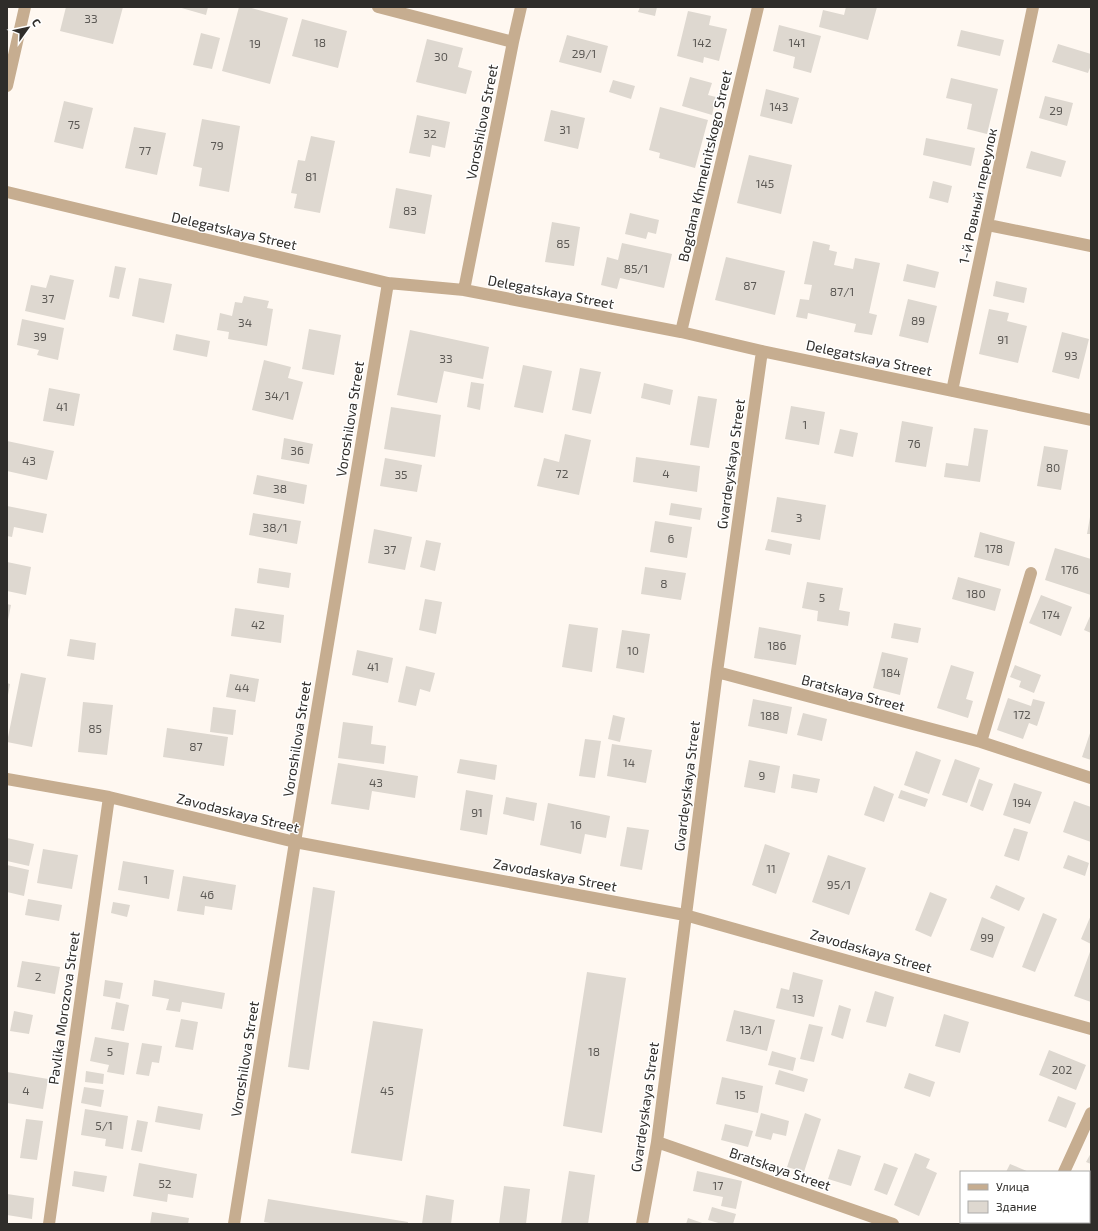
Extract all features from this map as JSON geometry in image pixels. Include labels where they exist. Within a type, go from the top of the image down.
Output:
[{"type":"street","points":[[7,86],[25,7]]},
{"type":"street","points":[[378,7],[512,42]]},
{"type":"street","name":"Voroshilova Street","points":[[464,290],[512,42],[521,7]]},
{"type":"street","name":"Bogdana Khmelnitskogo Street","points":[[681,332],[758,7]]},
{"type":"street","name":"1-й Ровный переулок","points":[[952,391],[1033,7]]},
{"type":"street","name":"Delegatskaya Street","points":[[7,192],[388,283],[464,290],[681,332],[762,351],[1091,420]]},
{"type":"street","points":[[988,225],[1091,246]]},
{"type":"street","name":"Voroshilova Street","points":[[234,1224],[295,842],[388,283]]},
{"type":"street","name":"Gvardeyskaya Street","points":[[642,1224],[657,1142],[717,672],[762,351]]},
{"type":"street","points":[[981,742],[1031,573]]},
{"type":"street","name":"Bratskaya Street","points":[[717,672],[981,742],[1091,778]]},
{"type":"street","name":"Zavodaskaya Street","points":[[7,779],[109,797],[295,842],[686,915],[1091,1029]]},
{"type":"street","name":"Pavlika Morozova Street","points":[[49,1224],[109,797]]},
{"type":"street","points":[[1064,1171],[1091,1113]]},
{"type":"street","name":"Bratskaya Street","points":[[657,1142],[892,1224]]},
{"type":"building","points":[[66,7],[123,7],[113,44],[60,31]]},
{"type":"building","points":[[178,7],[208,7],[206,15]]},
{"type":"building","points":[[239,7],[248,7],[288,18],[270,84],[222,71]]},
{"type":"building","points":[[640,7],[657,7],[655,16],[638,12]]},
{"type":"building","points":[[846,7],[877,7],[868,40],[819,27],[823,10],[844,15]]},
{"type":"building","points":[[688,11],[711,16],[709,25],[727,29],[719,61],[704,57],[703,63],[677,56]]},
{"type":"building","points":[[302,19],[347,31],[338,68],[292,56]]},
{"type":"building","points":[[779,25],[821,36],[811,73],[793,68],[795,57],[773,51]]},
{"type":"building","points":[[961,30],[1004,40],[1000,56],[957,46]]},
{"type":"building","points":[[201,33],[220,38],[212,69],[193,65]]},
{"type":"building","points":[[567,35],[608,46],[601,73],[559,62]]},
{"type":"building","points":[[427,39],[463,48],[458,67],[472,71],[466,94],[416,82]]},
{"type":"building","points":[[1058,44],[1091,54],[1091,65],[1088,73],[1052,62]]},
{"type":"building","points":[[690,77],[712,83],[708,95],[716,97],[712,115],[682,106]]},
{"type":"building","points":[[951,78],[998,89],[987,134],[967,129],[972,104],[946,98]]},
{"type":"building","points":[[613,80],[635,86],[631,99],[609,92]]},
{"type":"building","points":[[766,89],[799,98],[792,124],[760,116]]},
{"type":"building","points":[[1045,96],[1073,103],[1067,126],[1039,118]]},
{"type":"building","points":[[64,101],[93,108],[83,149],[54,142]]},
{"type":"building","points":[[660,107],[708,120],[695,168],[659,158],[660,153],[649,150]]},
{"type":"building","points":[[551,110],[585,118],[578,149],[544,141]]},
{"type":"building","points":[[417,115],[450,122],[445,148],[432,145],[430,157],[409,153]]},
{"type":"building","points":[[202,119],[240,126],[229,192],[199,186],[202,168],[193,166]]},
{"type":"building","points":[[134,127],[166,133],[157,175],[125,168]]},
{"type":"building","points":[[311,136],[335,141],[320,213],[294,208],[297,194],[291,193],[298,160],[305,161]]},
{"type":"building","points":[[926,138],[975,148],[971,166],[923,155]]},
{"type":"building","points":[[1031,151],[1066,161],[1061,177],[1026,168]]},
{"type":"building","points":[[749,155],[792,165],[781,214],[737,203]]},
{"type":"building","points":[[933,181],[952,186],[948,203],[929,198]]},
{"type":"building","points":[[396,188],[432,195],[425,234],[389,228]]},
{"type":"building","points":[[630,213],[659,220],[656,234],[648,232],[646,239],[625,234]]},
{"type":"building","points":[[552,222],[580,227],[574,266],[545,262]]},
{"type":"building","points":[[813,241],[830,245],[829,250],[837,252],[834,265],[853,269],[855,258],[880,263],[869,313],[877,315],[872,335],[854,332],[856,324],[808,313],[807,319],[796,317],[800,299],[809,300],[812,285],[804,284]]},
{"type":"building","points":[[622,243],[672,254],[664,288],[620,278],[617,289],[601,285],[607,257],[618,260]]},
{"type":"building","points":[[726,257],[785,271],[775,315],[715,300]]},
{"type":"building","points":[[907,264],[939,272],[935,288],[903,281]]},
{"type":"building","points":[[115,266],[126,268],[119,299],[109,297]]},
{"type":"building","points":[[50,275],[74,280],[65,320],[25,311],[31,285],[46,288]]},
{"type":"building","points":[[139,278],[172,284],[164,323],[132,316]]},
{"type":"building","points":[[996,281],[1027,288],[1024,303],[993,296]]},
{"type":"building","points":[[244,296],[269,301],[267,308],[273,309],[267,346],[228,339],[229,332],[217,330],[220,313],[232,316],[235,302],[242,303]]},
{"type":"building","points":[[908,299],[937,306],[928,343],[899,336]]},
{"type":"building","points":[[989,309],[1009,313],[1007,321],[1027,326],[1018,363],[979,354]]},
{"type":"building","points":[[22,319],[64,328],[58,360],[37,355],[39,350],[17,345]]},
{"type":"building","points":[[309,329],[341,335],[334,375],[302,369]]},
{"type":"building","points":[[410,330],[489,347],[483,379],[444,371],[437,403],[397,395]]},
{"type":"building","points":[[1062,332],[1089,339],[1079,379],[1052,372]]},
{"type":"building","points":[[176,334],[210,341],[207,357],[173,350]]},
{"type":"building","points":[[264,360],[291,367],[288,378],[303,382],[293,420],[252,410]]},
{"type":"building","points":[[523,365],[552,371],[543,413],[514,407]]},
{"type":"building","points":[[580,368],[601,372],[591,414],[572,410]]},
{"type":"building","points":[[471,382],[484,384],[480,410],[467,407]]},
{"type":"building","points":[[644,383],[673,390],[670,405],[641,398]]},
{"type":"building","points":[[49,388],[80,394],[74,426],[43,421]]},
{"type":"building","points":[[698,396],[717,399],[709,448],[690,445]]},
{"type":"building","points":[[791,406],[825,412],[819,445],[785,439]]},
{"type":"building","points":[[391,407],[441,415],[435,457],[384,449]]},
{"type":"building","points":[[902,421],[933,427],[926,467],[895,462]]},
{"type":"building","points":[[974,428],[988,430],[980,482],[944,477],[946,463],[968,466]]},
{"type":"building","points":[[840,429],[858,433],[853,457],[834,453]]},
{"type":"building","points":[[565,434],[591,440],[579,495],[537,486],[544,458],[559,462]]},
{"type":"building","points":[[284,438],[313,444],[309,464],[281,459]]},
{"type":"building","points":[[7,441],[54,451],[47,480],[7,471]]},
{"type":"building","points":[[1044,446],[1068,450],[1061,490],[1037,486]]},
{"type":"building","points":[[636,457],[700,466],[697,492],[633,482]]},
{"type":"building","points":[[385,458],[422,465],[417,492],[380,486]]},
{"type":"building","points":[[257,475],[307,485],[304,504],[253,494]]},
{"type":"building","points":[[777,497],[826,505],[820,540],[771,532]]},
{"type":"building","points":[[671,503],[702,508],[700,520],[669,515]]},
{"type":"building","points":[[7,506],[47,514],[43,533],[14,527],[12,537],[7,536]]},
{"type":"building","points":[[253,513],[301,521],[297,544],[249,535]]},
{"type":"building","points":[[1090,517],[1091,534],[1087,534]]},
{"type":"building","points":[[655,521],[692,527],[687,558],[650,552]]},
{"type":"building","points":[[374,529],[412,537],[405,570],[368,563]]},
{"type":"building","points":[[980,532],[1015,542],[1009,566],[974,557]]},
{"type":"building","points":[[768,539],[792,544],[790,555],[765,550]]},
{"type":"building","points":[[426,540],[441,543],[435,571],[420,567]]},
{"type":"building","points":[[1055,548],[1091,559],[1091,595],[1045,580]]},
{"type":"building","points":[[7,562],[31,567],[26,595],[7,591]]},
{"type":"building","points":[[645,567],[686,573],[681,600],[641,594]]},
{"type":"building","points":[[259,568],[291,573],[289,588],[257,583]]},
{"type":"building","points":[[958,577],[1001,589],[995,611],[952,599]]},
{"type":"building","points":[[807,582],[843,588],[839,610],[850,612],[848,626],[817,621],[818,611],[802,608]]},
{"type":"building","points":[[1041,595],[1072,607],[1061,636],[1029,623]]},
{"type":"building","points":[[425,599],[442,602],[436,634],[419,630]]},
{"type":"building","points":[[7,604],[11,605],[8,620],[7,620]]},
{"type":"building","points":[[235,608],[284,615],[281,643],[231,636]]},
{"type":"building","points":[[1091,614],[1091,633],[1084,630]]},
{"type":"building","points":[[894,623],[921,628],[918,643],[891,638]]},
{"type":"building","points":[[569,624],[598,628],[592,672],[562,667]]},
{"type":"building","points":[[759,627],[801,635],[796,665],[754,658]]},
{"type":"building","points":[[622,630],[650,634],[644,673],[616,668]]},
{"type":"building","points":[[70,639],[96,643],[94,660],[67,656]]},
{"type":"building","points":[[357,650],[393,658],[388,683],[352,675]]},
{"type":"building","points":[[882,652],[908,658],[900,695],[873,688]]},
{"type":"building","points":[[951,665],[974,672],[966,699],[973,701],[968,718],[937,708]]},
{"type":"building","points":[[1015,665],[1041,675],[1034,693],[1019,687],[1021,681],[1010,677]]},
{"type":"building","points":[[406,666],[435,673],[430,692],[420,689],[416,706],[398,702]]},
{"type":"building","points":[[21,673],[46,678],[32,747],[7,742]]},
{"type":"building","points":[[230,674],[259,679],[255,702],[226,697]]},
{"type":"building","points":[[7,683],[10,684],[8,695],[7,695]]},
{"type":"building","points":[[1008,698],[1031,706],[1033,699],[1045,702],[1037,726],[1029,723],[1023,739],[997,730]]},
{"type":"building","points":[[753,699],[792,707],[787,734],[748,726]]},
{"type":"building","points":[[83,702],[113,705],[107,755],[78,752]]},
{"type":"building","points":[[213,707],[236,710],[233,735],[210,732]]},
{"type":"building","points":[[803,713],[827,719],[822,741],[797,735]]},
{"type":"building","points":[[613,715],[625,718],[620,742],[608,739]]},
{"type":"building","points":[[343,722],[373,726],[371,744],[386,746],[384,764],[338,758]]},
{"type":"building","points":[[167,728],[228,737],[224,766],[163,757]]},
{"type":"building","points":[[1091,730],[1091,760],[1082,757]]},
{"type":"building","points":[[585,739],[601,741],[595,778],[579,776]]},
{"type":"building","points":[[612,744],[652,750],[646,783],[607,776]]},
{"type":"building","points":[[916,751],[941,760],[929,794],[904,785]]},
{"type":"building","points":[[460,759],[497,765],[495,780],[457,773]]},
{"type":"building","points":[[955,759],[980,768],[967,803],[942,795]]},
{"type":"building","points":[[749,760],[780,766],[775,793],[744,787]]},
{"type":"building","points":[[338,763],[418,776],[415,798],[372,791],[369,810],[331,804]]},
{"type":"building","points":[[793,774],[820,779],[817,793],[791,788]]},
{"type":"building","points":[[979,779],[993,784],[983,811],[970,806]]},
{"type":"building","points":[[1014,783],[1042,792],[1030,824],[1003,815]]},
{"type":"building","points":[[874,786],[894,794],[884,822],[864,815]]},
{"type":"building","points":[[466,790],[493,795],[487,835],[460,830]]},
{"type":"building","points":[[901,790],[928,799],[925,807],[898,798]]},
{"type":"building","points":[[506,797],[537,803],[534,821],[503,814]]},
{"type":"building","points":[[1074,801],[1091,807],[1091,842],[1063,832]]},
{"type":"building","points":[[548,803],[610,816],[606,838],[585,834],[581,854],[540,845]]},
{"type":"building","points":[[627,827],[649,830],[642,870],[620,866]]},
{"type":"building","points":[[1014,828],[1028,832],[1019,861],[1004,856]]},
{"type":"building","points":[[7,838],[34,844],[29,866],[7,861]]},
{"type":"building","points":[[765,844],[790,853],[776,894],[752,885]]},
{"type":"building","points":[[43,849],[78,855],[72,889],[37,883]]},
{"type":"building","points":[[828,855],[866,868],[849,915],[812,902]]},
{"type":"building","points":[[1068,855],[1089,863],[1085,876],[1063,868]]},
{"type":"building","points":[[123,861],[174,870],[169,899],[118,890]]},
{"type":"building","points":[[7,865],[29,870],[24,896],[7,892]]},
{"type":"building","points":[[183,876],[236,885],[232,910],[205,906],[204,915],[177,911]]},
{"type":"building","points":[[996,885],[1025,898],[1019,911],[990,898]]},
{"type":"building","points":[[313,887],[335,891],[309,1070],[288,1067]]},
{"type":"building","points":[[930,892],[947,899],[931,937],[915,930]]},
{"type":"building","points":[[28,899],[62,905],[59,921],[25,915]]},
{"type":"building","points":[[113,902],[130,905],[127,917],[111,913]]},
{"type":"building","points":[[1043,913],[1057,919],[1035,972],[1022,967]]},
{"type":"building","points":[[1091,915],[1091,944],[1081,939]]},
{"type":"building","points":[[982,917],[1005,927],[993,958],[970,950]]},
{"type":"building","points":[[1091,949],[1091,1002],[1074,996]]},
{"type":"building","points":[[22,961],[60,967],[55,994],[17,987]]},
{"type":"building","points":[[587,972],[626,978],[602,1133],[563,1126]]},
{"type":"building","points":[[793,972],[823,980],[814,1017],[776,1008],[781,988],[789,990]]},
{"type":"building","points":[[105,980],[123,983],[120,999],[103,996]]},
{"type":"building","points":[[154,980],[225,993],[222,1009],[182,1002],[180,1012],[166,1010],[169,999],[152,996]]},
{"type":"building","points":[[875,991],[894,997],[886,1027],[866,1022]]},
{"type":"building","points":[[116,1002],[129,1005],[124,1031],[111,1029]]},
{"type":"building","points":[[839,1005],[851,1009],[843,1039],[831,1035]]},
{"type":"building","points":[[734,1010],[775,1020],[767,1051],[726,1041]]},
{"type":"building","points":[[14,1011],[33,1015],[29,1034],[10,1031]]},
{"type":"building","points":[[944,1014],[969,1022],[960,1053],[935,1046]]},
{"type":"building","points":[[181,1019],[198,1022],[193,1050],[175,1047]]},
{"type":"building","points":[[373,1021],[423,1029],[402,1161],[351,1153]]},
{"type":"building","points":[[809,1024],[823,1027],[814,1062],[800,1059]]},
{"type":"building","points":[[95,1037],[129,1043],[124,1075],[107,1072],[109,1065],[90,1061]]},
{"type":"building","points":[[142,1043],[162,1046],[159,1063],[152,1062],[149,1076],[136,1074]]},
{"type":"building","points":[[1049,1050],[1086,1065],[1076,1090],[1039,1075]]},
{"type":"building","points":[[772,1051],[796,1058],[793,1071],[768,1065]]},
{"type":"building","points":[[779,1070],[808,1079],[804,1092],[775,1084]]},
{"type":"building","points":[[86,1071],[104,1074],[103,1084],[85,1082]]},
{"type":"building","points":[[7,1072],[48,1079],[43,1109],[7,1103]]},
{"type":"building","points":[[909,1073],[935,1082],[930,1097],[904,1088]]},
{"type":"building","points":[[722,1077],[763,1086],[758,1113],[716,1104]]},
{"type":"building","points":[[84,1087],[104,1090],[101,1107],[81,1103]]},
{"type":"building","points":[[1058,1096],[1076,1103],[1066,1128],[1048,1121]]},
{"type":"building","points":[[158,1106],[203,1114],[200,1130],[155,1122]]},
{"type":"building","points":[[85,1109],[128,1116],[123,1149],[105,1146],[106,1139],[81,1135]]},
{"type":"building","points":[[761,1113],[789,1121],[786,1136],[773,1133],[771,1140],[755,1136]]},
{"type":"building","points":[[805,1113],[821,1119],[804,1172],[787,1167]]},
{"type":"building","points":[[26,1119],[43,1121],[37,1160],[20,1158]]},
{"type":"building","points":[[137,1120],[148,1122],[142,1152],[131,1150]]},
{"type":"building","points":[[725,1124],[753,1131],[748,1147],[721,1140]]},
{"type":"building","points":[[838,1149],[861,1156],[851,1186],[828,1179]]},
{"type":"building","points":[[915,1153],[930,1159],[926,1168],[937,1173],[919,1216],[894,1205]]},
{"type":"building","points":[[1091,1153],[1091,1164],[1086,1162]]},
{"type":"building","points":[[139,1163],[197,1174],[193,1198],[168,1194],[167,1202],[133,1196]]},
{"type":"building","points":[[884,1163],[898,1168],[887,1195],[874,1190]]},
{"type":"building","points":[[1010,1164],[1027,1171],[1006,1171]]},
{"type":"building","points":[[74,1171],[107,1176],[104,1192],[72,1186]]},
{"type":"building","points":[[569,1171],[595,1175],[588,1224],[561,1224]]},
{"type":"building","points":[[697,1171],[742,1181],[736,1209],[721,1206],[723,1197],[693,1191]]},
{"type":"building","points":[[504,1186],[530,1189],[526,1224],[499,1224]]},
{"type":"building","points":[[7,1194],[34,1198],[32,1219],[7,1215]]},
{"type":"building","points":[[426,1195],[454,1200],[451,1224],[422,1224]]},
{"type":"building","points":[[268,1199],[408,1222],[408,1224],[276,1224],[264,1222]]},
{"type":"building","points":[[712,1207],[736,1214],[733,1224],[722,1224],[708,1220]]},
{"type":"building","points":[[152,1212],[189,1218],[188,1224],[150,1224]]},
{"type":"building","points":[[1091,1215],[1091,1224],[1062,1224],[1090,1223]]},
{"type":"building","points":[[688,1218],[705,1224],[686,1224]]},
{"type":"building","points":[[962,1223],[1028,1223],[1027,1224]]}]
